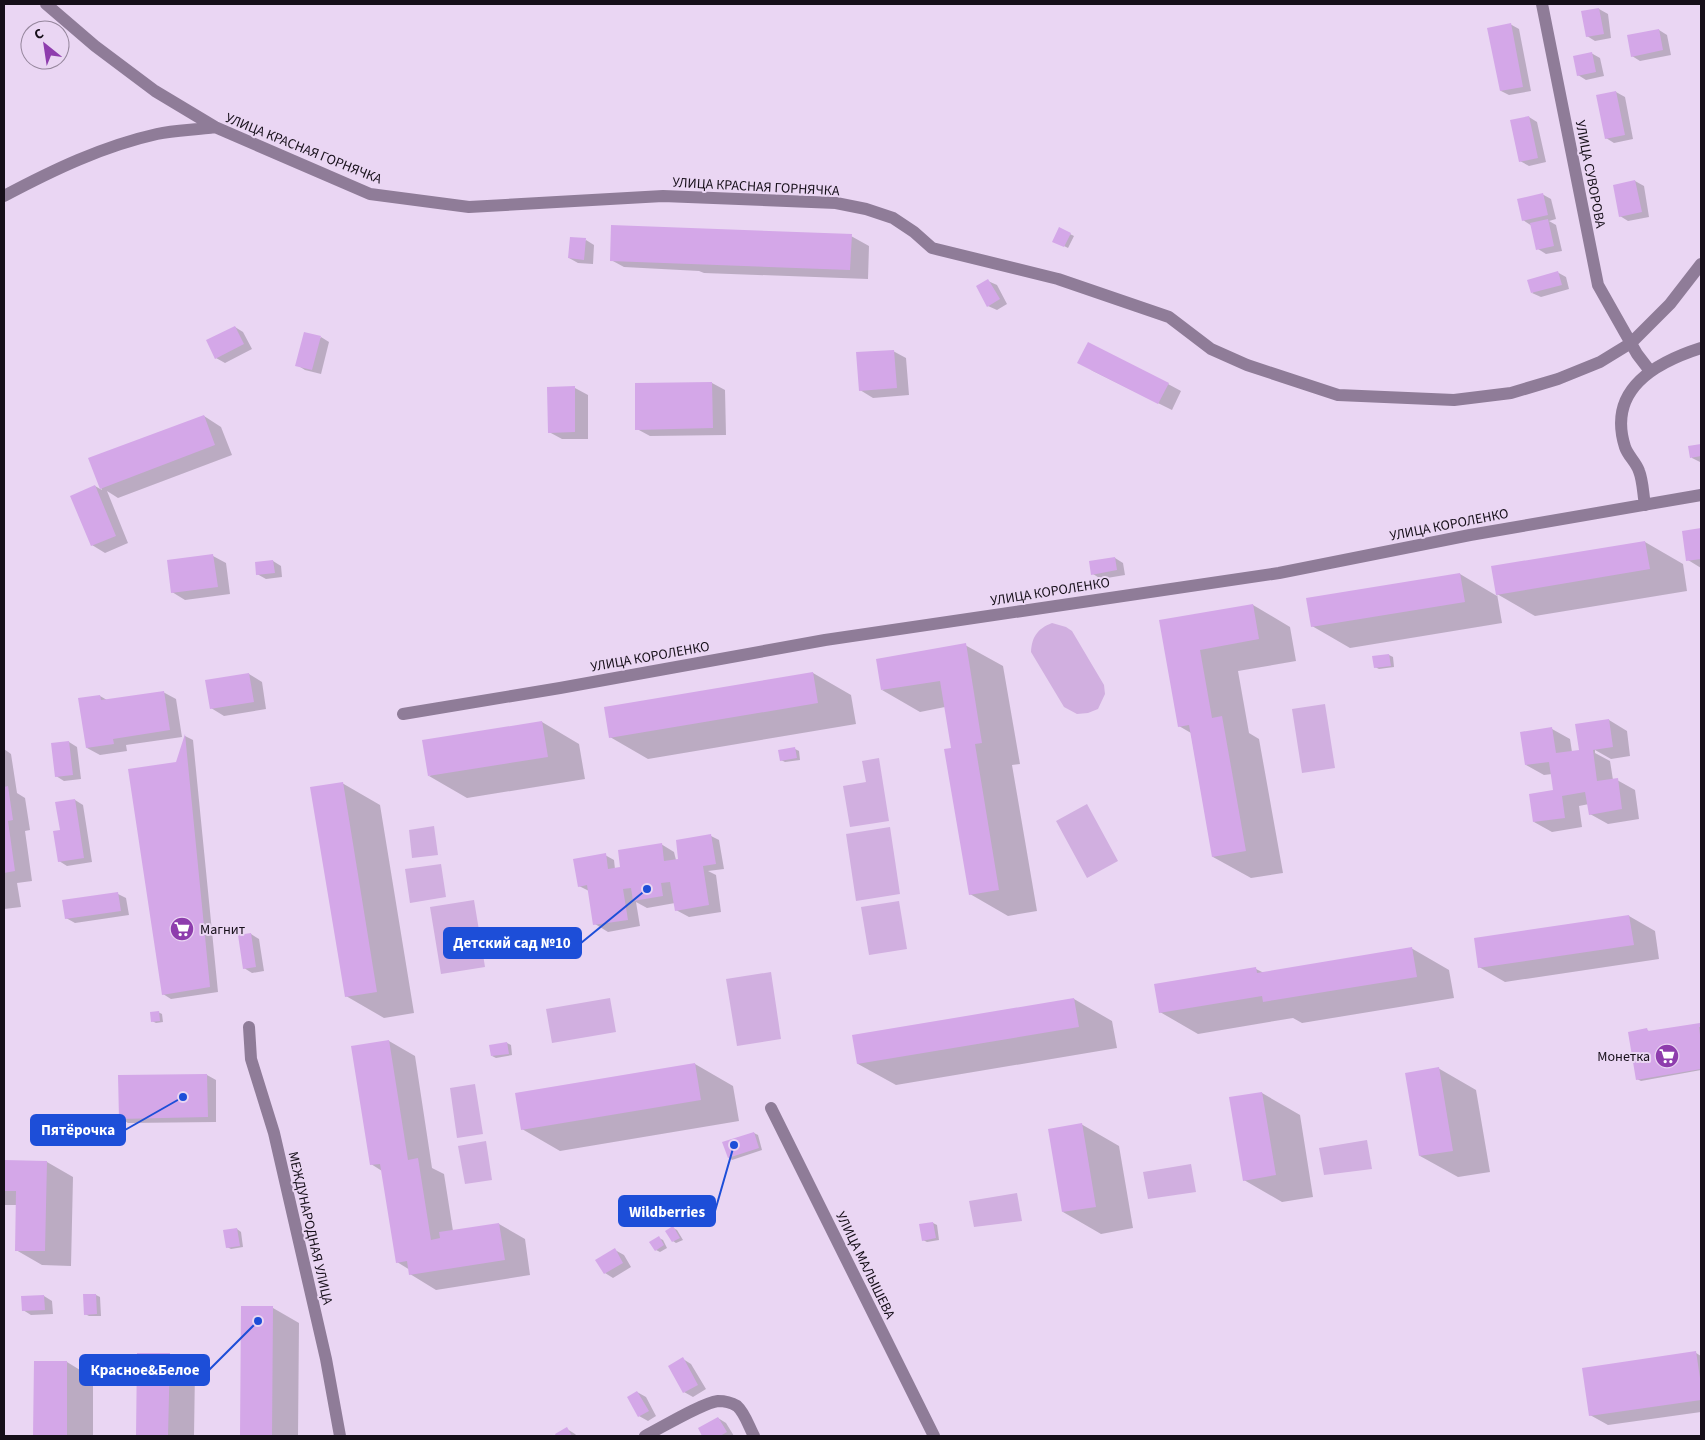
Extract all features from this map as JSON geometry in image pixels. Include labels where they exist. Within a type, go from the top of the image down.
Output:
[{"type":"street","name":"УЛИЦА КРАСНАЯ ГОРНЯЧКА","points":[[46,4],[95,46],[155,91],[215,127],[370,194],[469,207],[663,196],[836,203],[866,209],[893,218],[914,232],[932,248],[1058,279],[1169,317],[1211,349],[1248,365],[1338,394],[1454,400],[1511,393],[1558,380],[1600,362],[1631,343],[1670,304],[1701,264]]},
{"type":"street","name":"УЛИЦА СУВОРОВА","points":[[1542,4],[1598,285],[1631,343],[1650,370]]},
{"type":"street","points":[[4,196],[49,172],[106,148],[159,134],[215,127]]},
{"type":"street","points":[[1644,505],[1639,470],[1626,449],[1620,424],[1625,403],[1636,383],[1650,370],[1679,355],[1701,348]]},
{"type":"street","name":"УЛИЦА КОРОЛЕНКО","points":[[403,714],[560,688],[825,640],[1279,572],[1470,535],[1701,495]]},
{"type":"street","name":"МЕЖДУНАРОДНАЯ УЛИЦА","points":[[249,1027],[252,1060],[274,1133],[326,1359],[340,1436]]},
{"type":"street","name":"УЛИЦА МАЛЫШЕВА","points":[[771,1108],[934,1436]]},
{"type":"street","points":[[645,1436],[704,1406],[718,1401],[736,1405],[742,1412],[754,1436]]},
{"type":"shaded area","points":[[1052,623],[1072,631],[1104,685],[1105,694],[1098,709],[1088,713],[1077,714],[1064,707],[1031,652],[1036,634]]},
{"type":"shaded area","points":[[1325,704],[1335,768],[1302,773],[1292,709]]},
{"type":"shaded area","points":[[879,758],[889,821],[850,827],[843,786],[866,782],[862,761]]},
{"type":"shaded area","points":[[1087,804],[1118,861],[1087,878],[1056,821]]},
{"type":"shaded area","points":[[434,826],[438,855],[412,858],[409,830]]},
{"type":"shaded area","points":[[890,827],[900,894],[856,901],[846,834]]},
{"type":"shaded area","points":[[441,864],[446,897],[410,903],[405,869]]},
{"type":"shaded area","points":[[474,900],[485,967],[441,974],[430,907]]},
{"type":"shaded area","points":[[899,901],[907,949],[869,955],[861,907]]},
{"type":"shaded area","points":[[771,972],[781,1039],[737,1046],[726,979]]},
{"type":"shaded area","points":[[610,998],[616,1032],[552,1043],[546,1009]]},
{"type":"shaded area","points":[[475,1084],[483,1134],[457,1138],[450,1088]]},
{"type":"shaded area","points":[[1367,1140],[1372,1169],[1324,1175],[1319,1148]]},
{"type":"shaded area","points":[[486,1141],[492,1180],[465,1184],[458,1146]]},
{"type":"shaded area","points":[[1191,1164],[1196,1192],[1148,1199],[1143,1172]]},
{"type":"shaded area","points":[[1017,1193],[1022,1221],[974,1227],[969,1201]]},
{"type":"building","points":[[1599,8],[1604,34],[1586,37],[1581,11]]},
{"type":"building","points":[[1511,23],[1523,87],[1500,91],[1487,28]]},
{"type":"building","points":[[1659,29],[1663,50],[1631,57],[1627,35]]},
{"type":"building","points":[[1592,52],[1596,72],[1577,76],[1573,56]]},
{"type":"building","points":[[1616,91],[1625,135],[1605,139],[1596,95]]},
{"type":"building","points":[[1529,116],[1538,158],[1519,162],[1510,120]]},
{"type":"building","points":[[1635,180],[1642,212],[1619,217],[1613,185]]},
{"type":"building","points":[[1543,193],[1548,215],[1522,221],[1517,199]]},
{"type":"building","points":[[1548,219],[1554,246],[1536,250],[1530,223]]},
{"type":"building","points":[[611,225],[852,234],[850,270],[610,261]]},
{"type":"building","points":[[1059,227],[1071,233],[1064,247],[1052,242]]},
{"type":"building","points":[[570,237],[586,238],[584,260],[568,258]]},
{"type":"building","points":[[1558,271],[1562,285],[1531,293],[1527,280]]},
{"type":"building","points":[[988,279],[1000,299],[987,307],[976,286]]},
{"type":"building","points":[[235,326],[244,344],[215,359],[206,340]]},
{"type":"building","points":[[304,332],[321,336],[312,370],[295,366]]},
{"type":"building","points":[[1088,342],[1169,383],[1158,404],[1077,363]]},
{"type":"building","points":[[894,350],[897,388],[859,391],[856,352]]},
{"type":"building","points":[[712,382],[713,428],[635,430],[635,383]]},
{"type":"building","points":[[575,386],[575,432],[548,433],[547,387]]},
{"type":"building","points":[[204,415],[215,445],[100,489],[88,458]]},
{"type":"building","points":[[1701,444],[1701,456],[1690,458],[1688,446]]},
{"type":"building","points":[[95,485],[116,536],[91,546],[70,496]]},
{"type":"building","points":[[1701,528],[1701,559],[1686,561],[1682,531]]},
{"type":"building","points":[[1645,541],[1650,569],[1496,595],[1491,566]]},
{"type":"building","points":[[213,554],[218,587],[171,593],[167,560]]},
{"type":"building","points":[[1115,557],[1117,570],[1091,575],[1089,561]]},
{"type":"building","points":[[273,560],[275,573],[256,575],[255,562]]},
{"type":"building","points":[[1460,573],[1465,602],[1311,627],[1306,598]]},
{"type":"building","points":[[1253,604],[1259,639],[1200,650],[1212,718],[1222,716],[1246,851],[1212,857],[1189,725],[1178,727],[1159,620]]},
{"type":"building","points":[[966,643],[982,743],[975,744],[999,890],[969,895],[944,749],[951,748],[940,681],[881,690],[876,659]]},
{"type":"building","points":[[1389,654],[1391,666],[1374,668],[1372,656]]},
{"type":"building","points":[[813,672],[818,703],[609,738],[604,707]]},
{"type":"building","points":[[249,673],[254,702],[210,709],[205,680]]},
{"type":"building","points":[[164,691],[170,730],[113,739],[114,744],[86,748],[78,698],[100,695],[101,700]]},
{"type":"building","points":[[1609,719],[1613,747],[1593,750],[1597,781],[1618,778],[1622,809],[1589,815],[1585,792],[1562,796],[1565,818],[1533,822],[1529,794],[1553,790],[1549,762],[1525,765],[1520,732],[1552,727],[1556,753],[1579,750],[1575,724]]},
{"type":"building","points":[[542,721],[548,757],[428,776],[422,740]]},
{"type":"building","points":[[185,734],[210,987],[162,995],[128,769],[176,762]]},
{"type":"building","points":[[69,741],[73,775],[55,777],[51,743]]},
{"type":"building","points":[[795,747],[797,758],[780,761],[778,750]]},
{"type":"building","points":[[343,782],[377,992],[345,997],[310,787]]},
{"type":"building","points":[[8,786],[13,820],[8,821],[15,871],[4,873],[4,787]]},
{"type":"building","points":[[75,799],[84,858],[58,862],[53,831],[60,830],[55,802]]},
{"type":"building","points":[[711,834],[716,864],[703,866],[709,905],[675,911],[670,882],[661,883],[663,896],[633,901],[631,888],[623,889],[628,920],[593,925],[587,885],[578,887],[573,859],[606,853],[608,869],[620,867],[618,850],[662,843],[664,861],[678,859],[676,840]]},
{"type":"building","points":[[118,892],[121,911],[65,919],[62,900]]},
{"type":"building","points":[[1629,915],[1634,945],[1478,968],[1474,938]]},
{"type":"building","points":[[251,933],[256,967],[243,969],[238,935]]},
{"type":"building","points":[[1412,947],[1417,977],[1263,1002],[1262,996],[1159,1013],[1154,984],[1256,967],[1257,973]]},
{"type":"building","points":[[1074,998],[1079,1027],[857,1064],[852,1035]]},
{"type":"building","points":[[159,1011],[160,1021],[151,1022],[150,1012]]},
{"type":"building","name":"Монетка","points":[[1700,1023],[1701,1069],[1636,1080],[1628,1032],[1647,1028],[1648,1031]]},
{"type":"building","points":[[389,1040],[408,1160],[418,1158],[431,1240],[440,1238],[439,1232],[499,1223],[505,1260],[409,1275],[407,1261],[396,1263],[380,1164],[370,1165],[351,1046]]},
{"type":"building","points":[[507,1042],[509,1054],[491,1056],[489,1045]]},
{"type":"building","points":[[695,1063],[701,1100],[521,1130],[515,1093]]},
{"type":"building","points":[[1439,1067],[1453,1151],[1419,1156],[1405,1073]]},
{"type":"building","points":[[207,1074],[208,1117],[119,1119],[118,1075]]},
{"type":"building","points":[[1262,1092],[1276,1175],[1243,1181],[1229,1097]]},
{"type":"building","points":[[1082,1123],[1096,1207],[1062,1212],[1048,1129]]},
{"type":"building","points":[[754,1132],[759,1148],[728,1158],[722,1142]]},
{"type":"building","points":[[4,1160],[47,1161],[45,1251],[15,1251],[16,1191],[4,1191]]},
{"type":"building","points":[[933,1222],[936,1238],[922,1241],[919,1224]]},
{"type":"building","points":[[673,1226],[680,1238],[672,1242],[665,1231]]},
{"type":"building","points":[[237,1228],[240,1246],[226,1248],[223,1230]]},
{"type":"building","points":[[659,1236],[664,1245],[655,1251],[649,1242]]},
{"type":"building","points":[[615,1248],[623,1263],[604,1274],[595,1260]]},
{"type":"building","points":[[83,1294],[96,1294],[97,1314],[84,1315]]},
{"type":"building","points":[[44,1295],[45,1310],[22,1311],[21,1296]]},
{"type":"building","points":[[241,1306],[273,1306],[272,1436],[240,1436]]},
{"type":"building","points":[[1696,1351],[1701,1385],[1701,1400],[1589,1416],[1582,1368]]},
{"type":"building","points":[[137,1353],[170,1353],[168,1436],[136,1436]]},
{"type":"building","points":[[683,1357],[698,1385],[683,1393],[668,1366]]},
{"type":"building","points":[[34,1361],[67,1361],[67,1436],[33,1436]]},
{"type":"building","points":[[637,1391],[649,1411],[638,1417],[627,1397]]},
{"type":"building","points":[[718,1417],[727,1432],[720,1436],[702,1436],[698,1428]]},
{"type":"building","points":[[567,1427],[572,1436],[556,1436],[555,1434]]},
{"type":"place","name":"Детский сад №10","points":[[647,889]]},
{"type":"place","name":"Магнит","points":[[182,929]]},
{"type":"place","name":"Монетка","points":[[1667,1056]]},
{"type":"place","name":"Пятёрочка","points":[[183,1097]]},
{"type":"place","name":"Wildberries","points":[[734,1145]]},
{"type":"place","name":"Красное&Белое","points":[[258,1321]]}]
